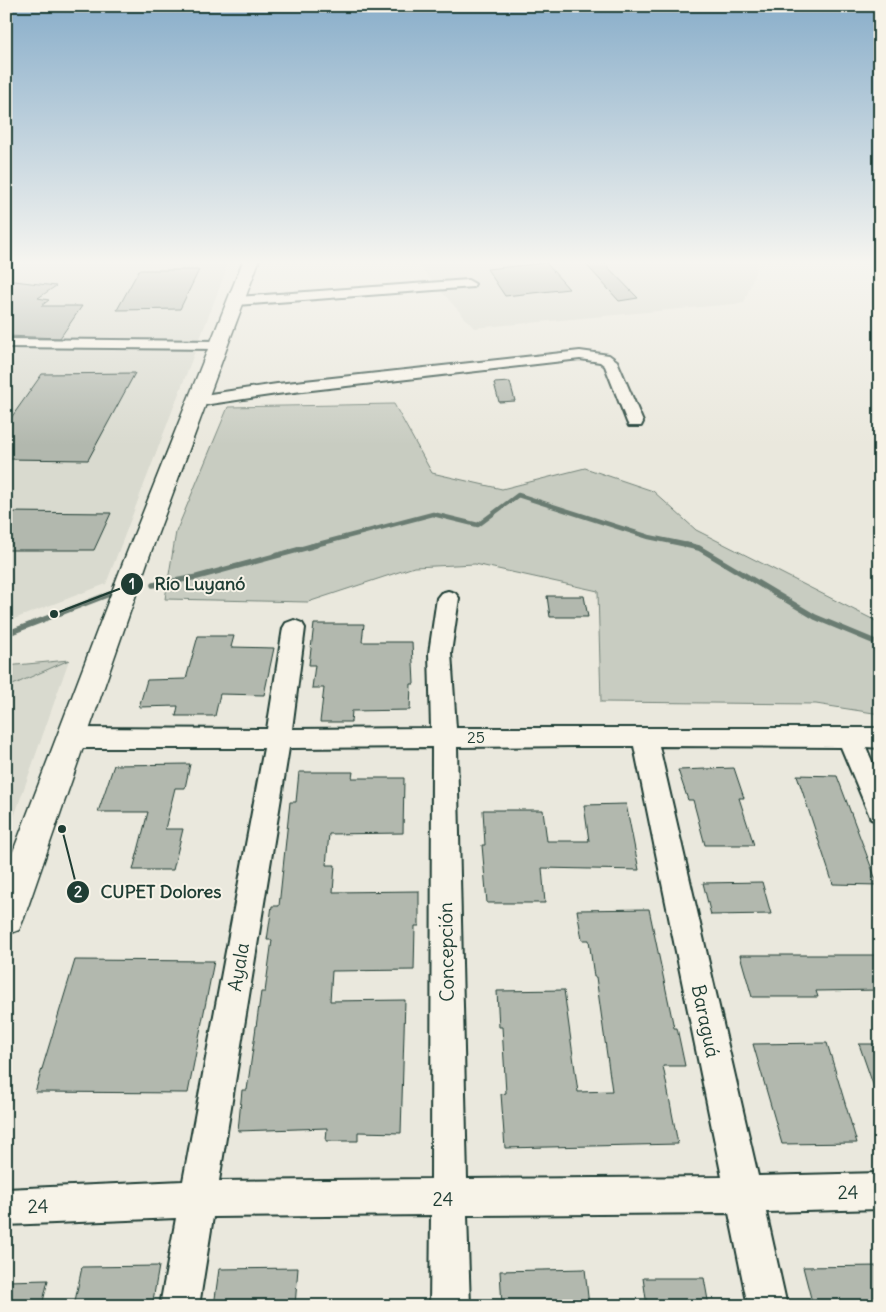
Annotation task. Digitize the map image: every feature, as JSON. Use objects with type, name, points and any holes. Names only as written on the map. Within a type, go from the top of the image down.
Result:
[{"type":"main road","points":[[6,918],[73,738],[136,560],[228,322]]},
{"type":"street","points":[[6,343],[219,345]]},
{"type":"street","points":[[197,401],[278,389],[580,355],[604,358],[612,364],[635,422]]},
{"type":"street","name":"Concepción","points":[[448,598],[440,653],[444,738],[450,1306]]},
{"type":"street","name":"Ayala","points":[[179,1306],[278,740],[294,628]]},
{"type":"street","name":"25","points":[[73,738],[278,740],[644,736],[880,738]]},
{"type":"street","name":"Baraguá","points":[[644,736],[768,1306]]},
{"type":"street","points":[[849,738],[880,811]]},
{"type":"street","name":"24","points":[[6,1207],[197,1200],[449,1199],[880,1191]]},
{"type":"shaded area","points":[[6,322],[206,322],[106,584],[6,622]]},
{"type":"shaded area","points":[[469,322],[536,322],[474,328]]},
{"type":"shaded area","points":[[394,404],[432,473],[502,489],[585,468],[653,491],[696,530],[880,623],[880,714],[816,704],[601,702],[598,591],[475,564],[414,567],[308,602],[165,599],[176,532],[228,407]]},
{"type":"shaded area","points":[[69,660],[6,840],[6,688]]},
{"type":"shaded area","points":[[69,660],[6,688],[6,666]]},
{"type":"building","points":[[6,322],[71,322],[60,338],[6,336]]},
{"type":"building","points":[[135,373],[88,460],[6,459],[6,425],[42,374]]},
{"type":"building","points":[[510,382],[515,401],[499,402],[494,383]]},
{"type":"building","points":[[6,512],[111,513],[94,550],[6,550]]},
{"type":"building","points":[[547,596],[584,596],[588,617],[550,617]]},
{"type":"building","points":[[314,624],[364,624],[362,642],[412,642],[414,684],[411,684],[410,710],[352,711],[351,722],[320,722],[324,688],[312,688],[315,665],[309,665]]},
{"type":"building","points":[[198,636],[234,636],[231,647],[274,648],[264,695],[220,694],[215,716],[176,716],[178,706],[139,707],[147,680],[186,679]]},
{"type":"building","points":[[190,764],[185,788],[175,788],[165,829],[183,829],[173,870],[133,870],[148,812],[98,812],[114,765]]},
{"type":"building","points":[[734,768],[744,798],[739,798],[754,845],[705,845],[693,800],[688,800],[678,770]]},
{"type":"building","points":[[299,772],[353,772],[352,778],[404,778],[403,833],[329,834],[326,865],[335,865],[333,892],[419,891],[419,926],[415,926],[414,970],[332,971],[330,1001],[405,1000],[401,1133],[358,1132],[358,1141],[326,1141],[327,1128],[238,1131],[242,1090],[247,1090],[261,992],[265,992],[272,940],[267,940],[272,906],[279,906],[290,802],[296,802]]},
{"type":"building","points":[[797,775],[837,776],[878,885],[833,884]]},
{"type":"building","points":[[626,804],[639,870],[542,868],[545,903],[487,903],[482,845],[485,845],[483,810],[543,810],[547,841],[589,841],[584,805]]},
{"type":"building","points":[[762,882],[771,914],[711,915],[703,883]]},
{"type":"building","points":[[649,909],[674,1028],[677,1028],[685,1066],[663,1066],[678,1144],[505,1148],[501,1094],[506,1093],[502,1027],[499,1027],[497,991],[564,990],[578,1092],[612,1091],[589,940],[582,940],[577,910]]},
{"type":"building","points":[[740,955],[880,955],[880,990],[816,991],[818,997],[752,997]]},
{"type":"building","points":[[75,960],[214,961],[188,1093],[35,1092]]},
{"type":"building","points":[[827,1043],[857,1143],[782,1144],[753,1044]]},
{"type":"building","points":[[859,1044],[880,1044],[880,1095],[877,1096]]},
{"type":"building","points":[[159,1266],[152,1306],[74,1306],[82,1267]]},
{"type":"building","points":[[880,1266],[880,1306],[813,1306],[803,1267]]},
{"type":"building","points":[[298,1268],[295,1306],[214,1306],[219,1269]]},
{"type":"building","points":[[585,1269],[589,1306],[502,1306],[500,1271]]},
{"type":"building","points":[[643,1278],[704,1278],[709,1306],[647,1306]]},
{"type":"building","points":[[48,1280],[42,1306],[6,1306],[6,1281]]},
{"type":"waterway","points":[[311,546],[433,514],[478,525],[518,495],[649,537],[692,546]]},
{"type":"waterway","points":[[153,585],[197,577],[316,545]]},
{"type":"waterway","points":[[686,545],[699,548],[815,617],[880,644]]},
{"type":"waterway","points":[[6,634],[112,593]]},
{"type":"place","name":"Río Luyanó","points":[[54,614]]},
{"type":"place","name":"CUPET Dolores","points":[[62,829]]}]
